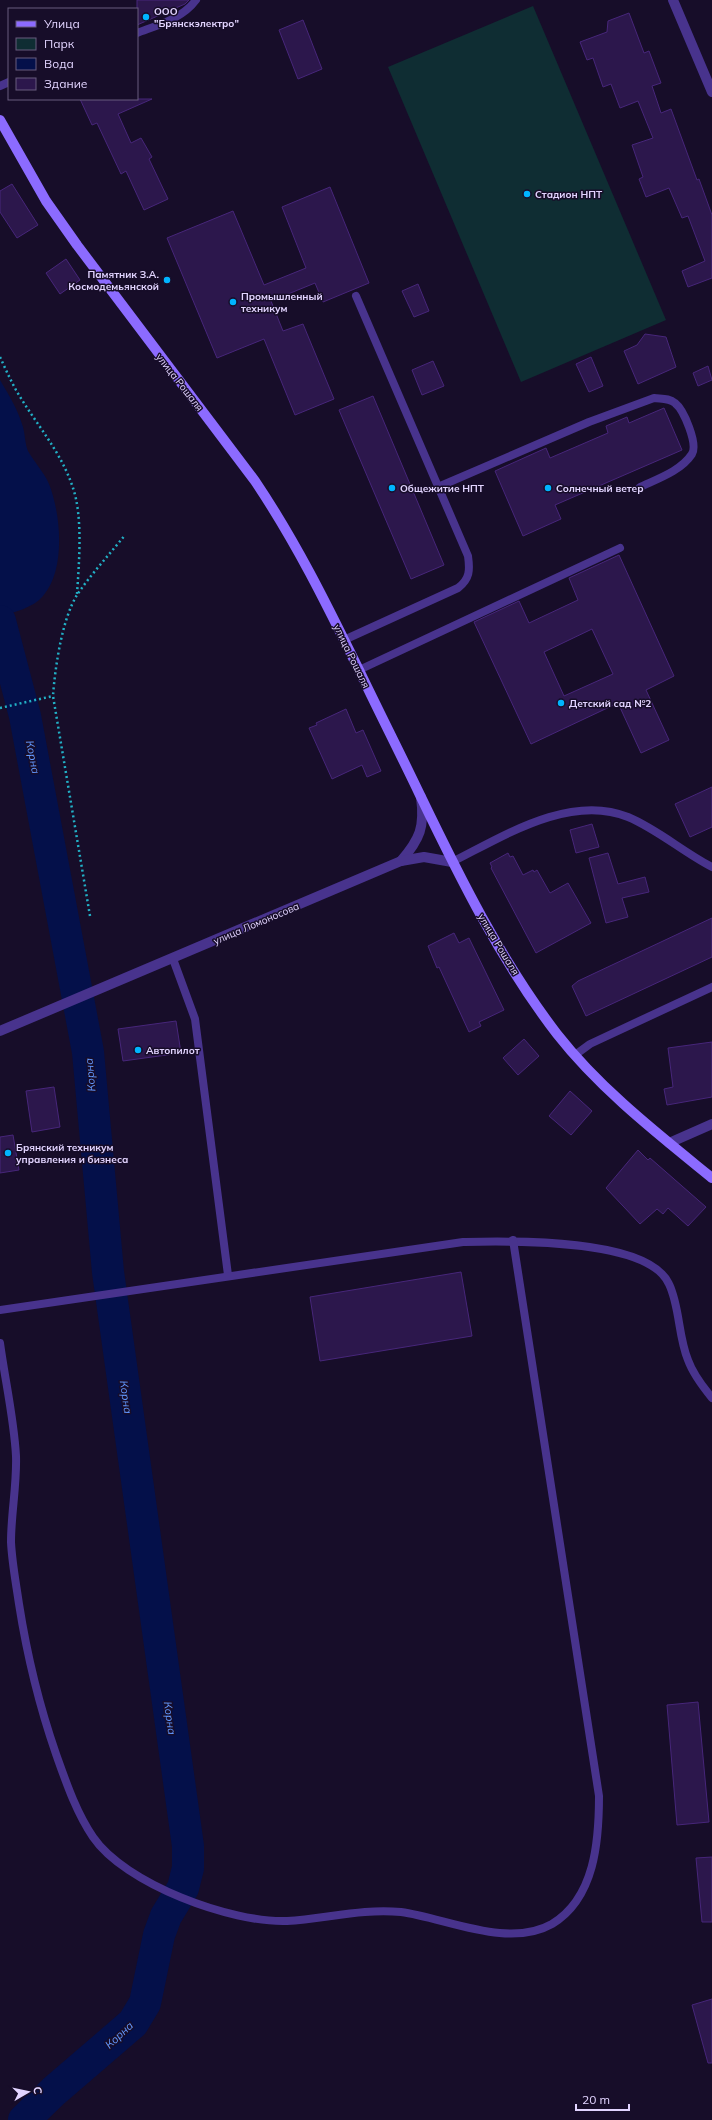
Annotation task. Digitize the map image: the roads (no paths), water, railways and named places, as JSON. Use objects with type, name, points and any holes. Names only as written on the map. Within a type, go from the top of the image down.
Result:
[{"type":"main road","name":"улица Рошаля","points":[[0,120],[46,201],[76,245],[255,481],[279,516],[318,584],[452,862],[516,973],[545,1017],[575,1055],[622,1101],[669,1143],[712,1178]]},
{"type":"street","points":[[673,0],[712,92]]},
{"type":"street","name":"улица Ломоносова","points":[[401,861],[412,849],[420,833],[423,815],[420,795]]},
{"type":"street","name":"улица Ломоносова","points":[[0,1031],[173,959],[401,861],[424,857],[452,862]]},
{"type":"street","points":[[669,1143],[712,1124]]},
{"type":"lane","points":[[138,33],[183,13],[196,0]]},
{"type":"lane","points":[[344,640],[458,588],[465,582],[469,575],[468,556],[356,296]]},
{"type":"lane","points":[[438,487],[588,422],[654,398],[666,399],[674,402],[679,407],[694,446],[692,454],[677,468],[640,487]]},
{"type":"lane","points":[[359,670],[620,548]]},
{"type":"lane","points":[[452,862],[557,814],[584,810],[619,814],[628,817],[712,867]]},
{"type":"lane","points":[[702,862],[712,857]]},
{"type":"lane","points":[[173,959],[195,1019],[228,1275]]},
{"type":"lane","points":[[575,1055],[590,1044],[712,987]]},
{"type":"lane","points":[[0,1343],[16,1452],[17,1478],[11,1523],[14,1571],[25,1640],[47,1727],[66,1784],[80,1815],[92,1836],[105,1853],[140,1878],[162,1888],[223,1912],[266,1920],[287,1920],[361,1912],[400,1912],[488,1932],[519,1932],[537,1930],[550,1925],[563,1916],[583,1891],[595,1852],[599,1829],[599,1796],[514,1240]]},
{"type":"lane","points":[[0,1310],[228,1275],[463,1242],[514,1240],[591,1246],[635,1259],[663,1274],[673,1293],[688,1360],[700,1383],[712,1398]]},
{"type":"water","points":[[0,380],[19,415],[28,451],[49,484],[56,510],[59,542],[55,572],[50,585],[43,596],[29,607],[0,617]]},
{"type":"waterway","name":"Корна","points":[[0,621],[25,716],[88,1052],[108,1272],[188,1846],[188,1868],[183,1888],[166,1916],[159,1935],[145,2003],[133,2023],[54,2091],[24,2120]]},
{"type":"place","name":"ООО \"Брянскэлектро\"","points":[[146,17]]},
{"type":"place","name":"Стадион НПТ","points":[[527,194]]},
{"type":"place","name":"Памятник З.А. Космодемьянской","points":[[167,280]]},
{"type":"place","name":"Промышленный техникум","points":[[233,302]]},
{"type":"place","name":"Общежитие НПТ","points":[[392,488]]},
{"type":"place","name":"Солнечный ветер","points":[[548,488]]},
{"type":"place","name":"Детский сад №2","points":[[561,703]]},
{"type":"place","name":"Автопилот","points":[[138,1050]]},
{"type":"place","name":"Брянский техникум управления и бизнеса","points":[[8,1153]]}]
